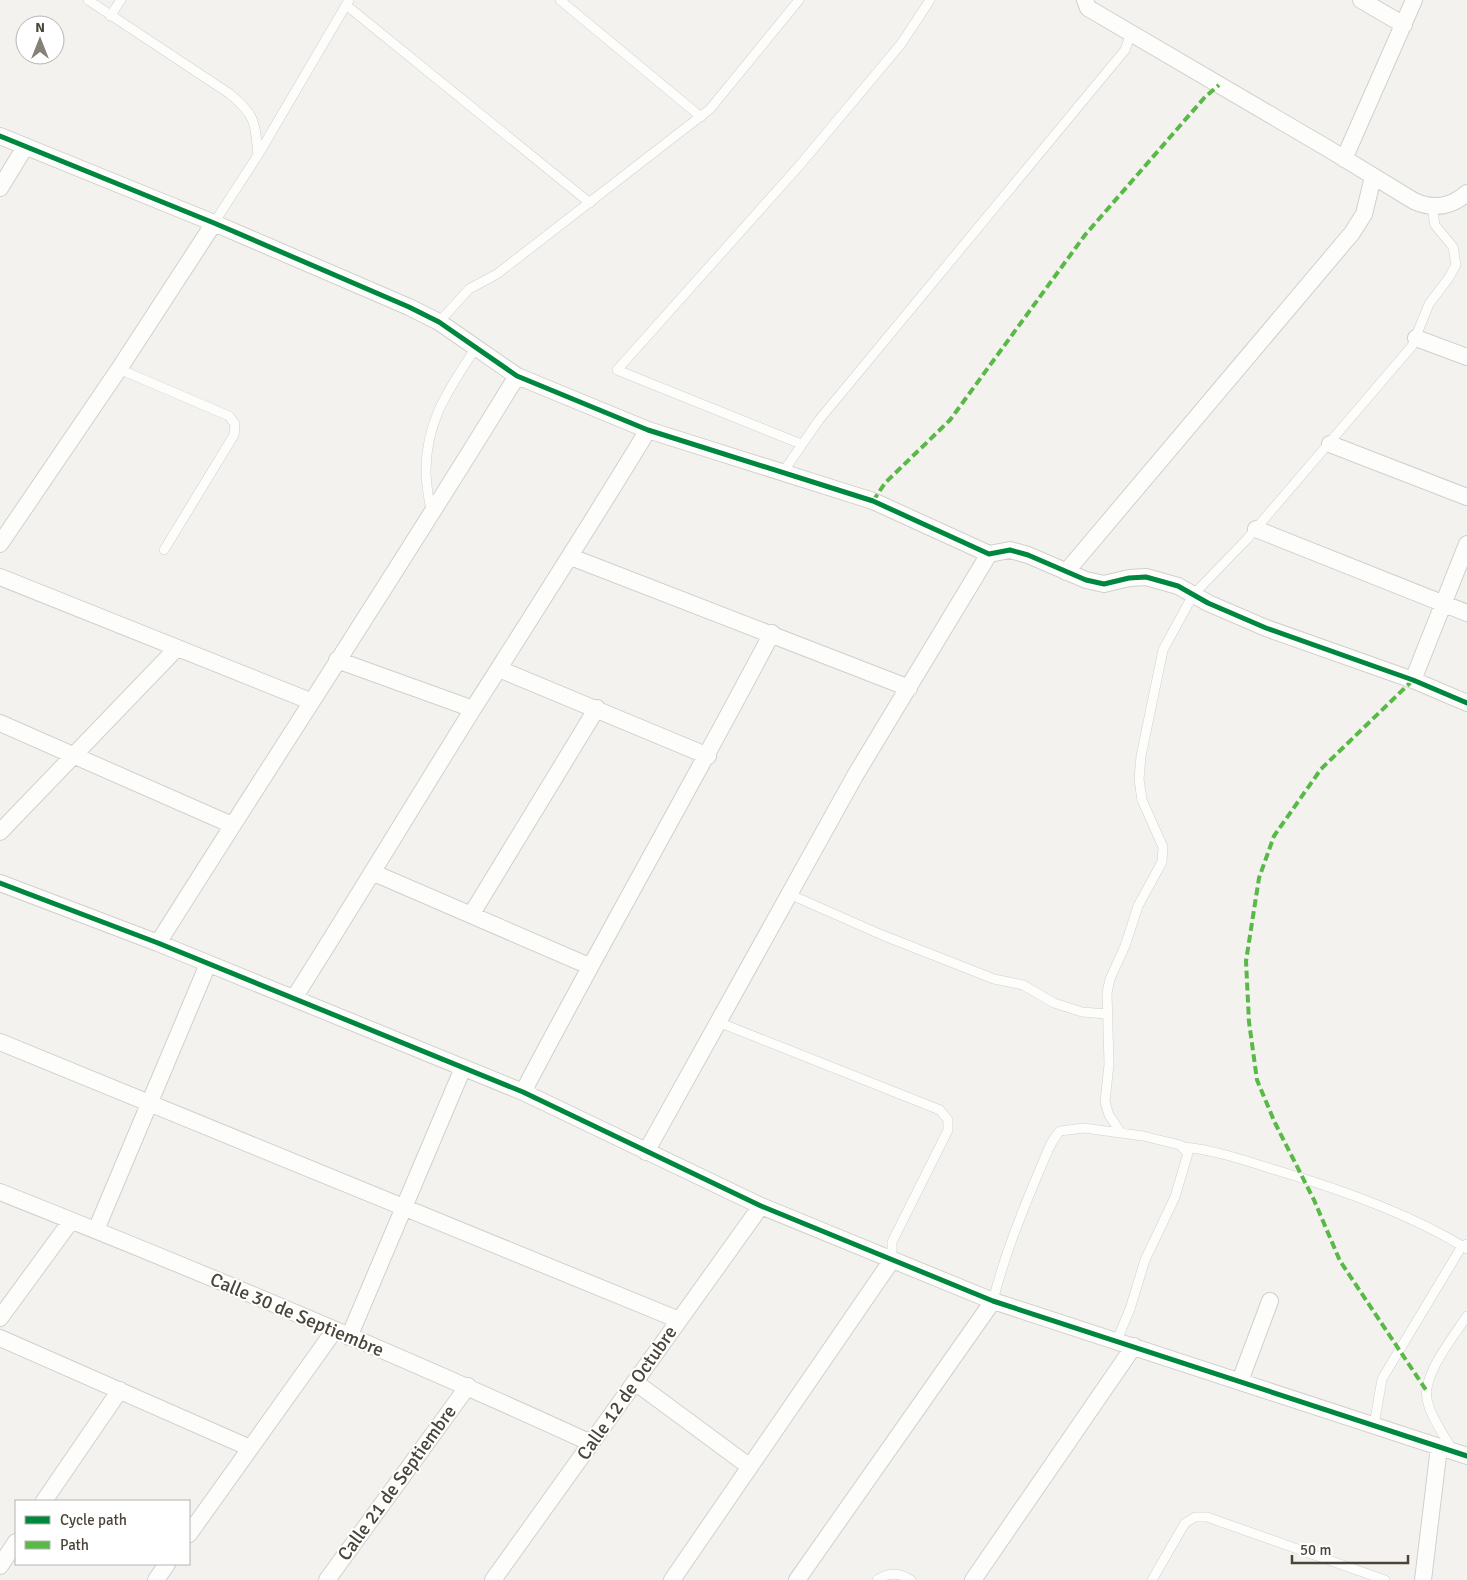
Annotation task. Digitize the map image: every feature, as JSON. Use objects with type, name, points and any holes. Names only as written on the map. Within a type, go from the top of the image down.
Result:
[{"type":"street","points":[[1085,0],[1088,8],[1414,201],[1432,207],[1449,205],[1467,193]]},
{"type":"street","points":[[1361,0],[1404,25]]},
{"type":"street","points":[[1344,159],[1414,0]]},
{"type":"street","points":[[0,136],[214,223],[439,322],[477,346],[517,376],[648,430],[874,501],[989,554],[1010,550],[1086,580],[1104,584],[1129,578],[1146,577],[1178,586],[1193,595],[1266,628],[1413,680],[1467,703]]},
{"type":"street","points":[[0,188],[25,147]]},
{"type":"street","points":[[1066,572],[1352,233],[1364,214],[1373,177]]},
{"type":"street","points":[[0,544],[119,370],[214,223]]},
{"type":"street","points":[[1416,338],[1467,357]]},
{"type":"street","points":[[158,943],[310,701],[433,514],[517,376]]},
{"type":"street","points":[[294,998],[374,873],[473,709],[571,557],[648,430]]},
{"type":"street","points":[[1330,444],[1467,497]]},
{"type":"street","points":[[1256,529],[1467,613]]},
{"type":"street","points":[[1413,680],[1467,544]]},
{"type":"street","points":[[646,1152],[856,774],[989,554]]},
{"type":"street","points":[[571,557],[772,633],[909,688]]},
{"type":"street","points":[[0,577],[310,701]]},
{"type":"street","points":[[523,1092],[589,966],[708,756],[772,633]]},
{"type":"street","points":[[0,832],[177,648]]},
{"type":"street","points":[[337,660],[473,709]]},
{"type":"street","points":[[499,669],[597,708],[708,756]]},
{"type":"street","points":[[471,915],[597,708]]},
{"type":"street","points":[[0,724],[75,755],[232,825]]},
{"type":"street","points":[[374,873],[589,966]]},
{"type":"street","points":[[0,883],[158,943],[523,1092],[761,1206],[993,1301],[1117,1340],[1453,1452],[1423,1580]]},
{"type":"street","points":[[96,1230],[208,964]]},
{"type":"street","points":[[0,1042],[679,1320]]},
{"type":"street","points":[[349,1337],[462,1068]]},
{"type":"street","name":"Calle 30 de Septiembre","points":[[0,1192],[96,1230],[468,1386],[591,1443]]},
{"type":"street","name":"Calle 12 de Octubre","points":[[493,1580],[761,1206]]},
{"type":"street","points":[[0,1318],[72,1221]]},
{"type":"street","points":[[672,1580],[892,1260]]},
{"type":"street","points":[[797,1580],[993,1301]]},
{"type":"street","points":[[1240,1381],[1270,1301]]},
{"type":"street","points":[[190,1533],[334,1331]]},
{"type":"street","points":[[0,1338],[250,1448]]},
{"type":"street","points":[[973,1580],[1134,1346]]},
{"type":"street","points":[[635,1382],[750,1467]]},
{"type":"street","name":"Calle 21 de Septiembre","points":[[326,1580],[468,1386]]},
{"type":"street","points":[[45,1500],[120,1390]]},
{"type":"street","points":[[0,1566],[15,1544]]},
{"type":"street","points":[[156,1580],[166,1565]]},
{"type":"lane","points":[[88,0],[230,94],[247,108],[254,123],[258,155]]},
{"type":"lane","points":[[110,16],[121,0]]},
{"type":"lane","points":[[560,0],[700,117]]},
{"type":"lane","points":[[800,444],[617,370],[799,166],[900,44],[930,0]]},
{"type":"lane","points":[[439,322],[469,289],[496,274],[710,109],[794,2]]},
{"type":"lane","points":[[214,223],[258,155],[348,3],[590,203]]},
{"type":"lane","points":[[783,472],[800,444],[1125,50],[1131,33]]},
{"type":"lane","points":[[1121,1133],[1109,1115],[1105,1102],[1109,1064],[1106,1014],[1107,993],[1110,979],[1125,946],[1138,906],[1162,862],[1163,847],[1142,800],[1140,767],[1160,659],[1167,640],[1193,595],[1256,529],[1412,346],[1429,304],[1456,265],[1453,247],[1435,226],[1432,207]]},
{"type":"lane","points":[[433,514],[428,498],[426,462],[431,429],[439,406],[477,346]]},
{"type":"lane","points":[[119,370],[229,416],[235,424],[234,435],[164,550]]},
{"type":"lane","points":[[789,894],[882,935],[994,979],[1023,985],[1061,1006],[1082,1012],[1106,1014]]},
{"type":"lane","points":[[718,1022],[940,1110],[946,1116],[949,1125],[947,1135],[892,1242],[892,1260]]},
{"type":"lane","points":[[993,1301],[1010,1246],[1055,1136],[1064,1130],[1084,1128],[1121,1133],[1184,1147],[1206,1149],[1329,1186],[1446,1235],[1465,1246],[1382,1379],[1374,1425]]},
{"type":"lane","points":[[1117,1340],[1130,1309],[1145,1260],[1174,1197],[1188,1157],[1184,1147]]},
{"type":"lane","points":[[1453,1452],[1429,1405],[1427,1385],[1441,1356],[1467,1316]]},
{"type":"lane","points":[[1152,1580],[1185,1523],[1195,1518],[1207,1518],[1385,1580]]},
{"type":"lane","points":[[877,1580],[890,1574],[902,1575],[911,1580]]},
{"type":"marked path","points":[[873,501],[885,483],[950,420],[1085,235],[1205,97],[1219,85]]},
{"type":"marked path","points":[[1413,680],[1321,769],[1274,836],[1259,878],[1246,961],[1249,1022],[1257,1080],[1275,1123],[1314,1200],[1340,1261],[1426,1390]]},
{"type":"cycle path","points":[[0,136],[214,223],[409,307],[439,322],[517,376],[648,430],[873,501],[989,554],[1010,550],[1028,555],[1086,580],[1104,584],[1129,578],[1146,577],[1178,586],[1208,603],[1266,628],[1413,680],[1467,703]]},
{"type":"cycle path","points":[[0,883],[158,943],[523,1092],[761,1206],[993,1301],[1467,1456]]}]
